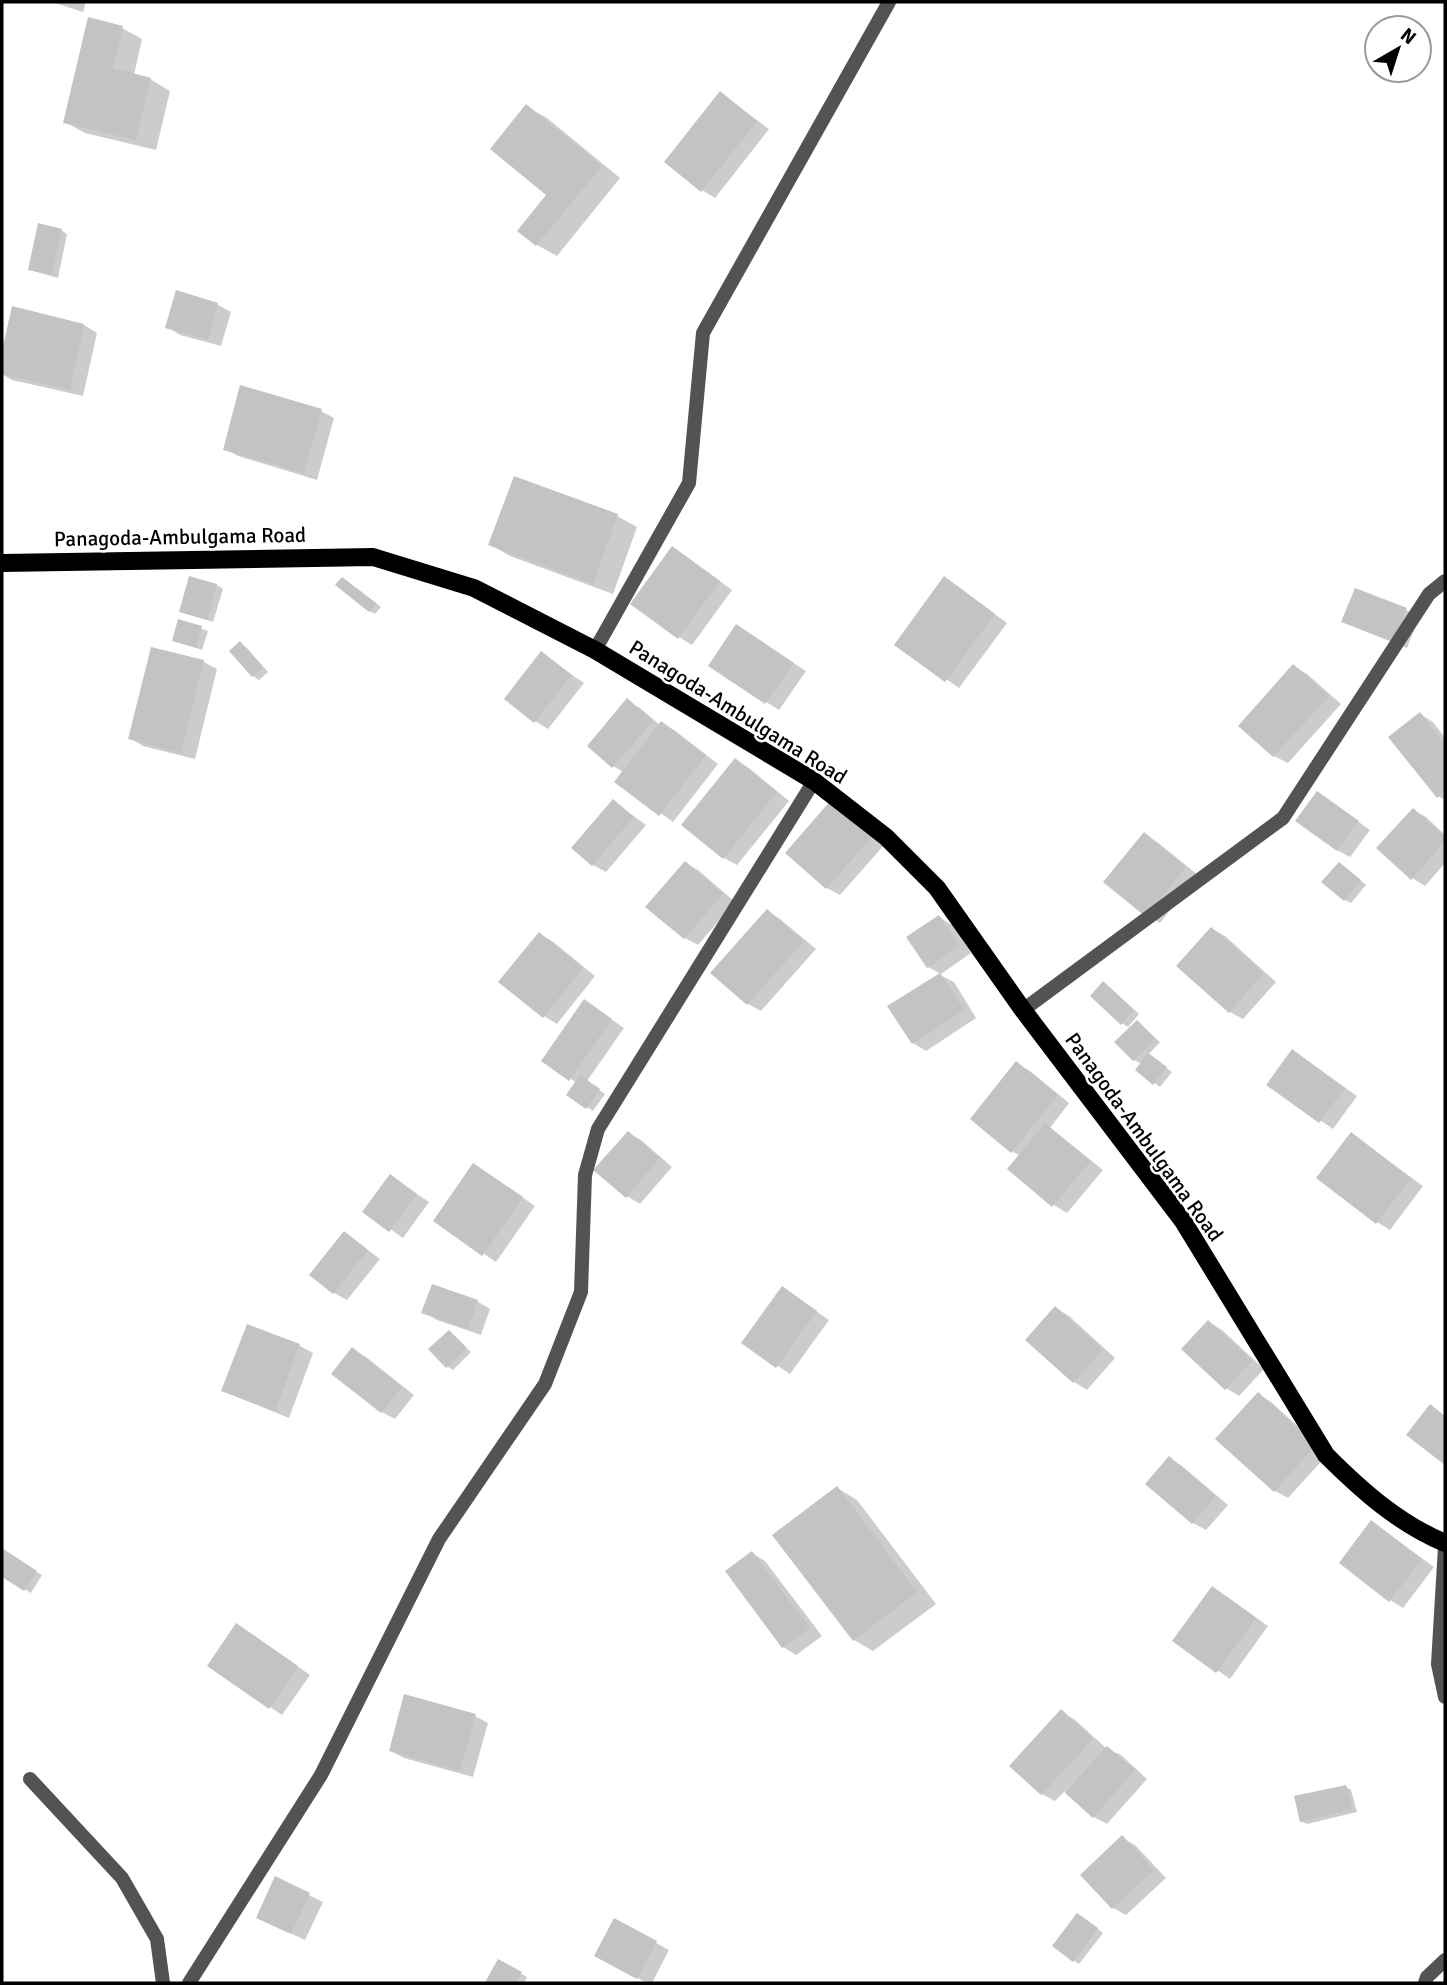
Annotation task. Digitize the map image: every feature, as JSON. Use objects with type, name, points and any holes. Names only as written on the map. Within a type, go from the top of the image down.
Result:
[{"type":"main road","name":"Panagoda-Ambulgama Road","points":[[2,562],[373,557],[474,588],[594,650],[814,781],[886,837],[937,888],[1023,1010],[1183,1221],[1326,1455],[1354,1483],[1391,1513],[1445,1545]]},
{"type":"street","points":[[594,650],[689,483],[703,333],[889,2]]},
{"type":"street","points":[[1023,1010],[1283,818],[1429,594],[1445,581]]},
{"type":"street","points":[[189,1983],[321,1775],[439,1539],[544,1384],[580,1292],[585,1175],[598,1129],[814,781]]},
{"type":"street","points":[[1445,1545],[1438,1664],[1445,1697]]},
{"type":"street","points":[[30,1779],[122,1878],[157,1939],[163,1983]]},
{"type":"street","points":[[1425,1983],[1445,1960]]},
{"type":"building","points":[[88,17],[123,26],[113,68],[151,78],[136,140],[63,123]]},
{"type":"building","points":[[720,91],[757,121],[701,192],[664,162]]},
{"type":"building","points":[[526,104],[602,166],[536,246],[517,231],[546,195],[490,149]]},
{"type":"building","points":[[38,223],[62,229],[52,275],[28,270]]},
{"type":"building","points":[[176,290],[218,303],[208,340],[165,328]]},
{"type":"building","points":[[12,306],[84,324],[70,390],[2,374],[2,351]]},
{"type":"building","points":[[240,385],[322,409],[304,473],[223,450]]},
{"type":"building","points":[[514,476],[618,514],[593,584],[488,545]]},
{"type":"building","points":[[672,546],[720,581],[678,639],[630,604]]},
{"type":"building","points":[[189,576],[217,584],[207,620],[179,612]]},
{"type":"building","points":[[944,576],[995,614],[945,682],[894,645]]},
{"type":"building","points":[[342,577],[376,603],[369,612],[335,585]]},
{"type":"building","points":[[1355,588],[1407,608],[1394,642],[1341,622]]},
{"type":"building","points":[[178,619],[202,626],[196,648],[172,641]]},
{"type":"building","points":[[736,624],[794,663],[765,704],[708,666]]},
{"type":"building","points":[[240,641],[263,668],[252,677],[229,651]]},
{"type":"building","points":[[151,647],[204,660],[181,753],[128,739]]},
{"type":"building","points":[[541,651],[572,675],[534,723],[504,699]]},
{"type":"building","points":[[1293,664],[1329,696],[1273,757],[1238,726]]},
{"type":"building","points":[[627,698],[653,721],[612,768],[587,746]]},
{"type":"building","points":[[1420,712],[1445,745],[1445,791],[1437,798],[1388,737]]},
{"type":"building","points":[[661,721],[706,755],[659,816],[614,782]]},
{"type":"building","points":[[735,758],[777,792],[723,859],[681,825]]},
{"type":"building","points":[[1317,791],[1359,821],[1337,851],[1295,821]]},
{"type":"building","points":[[613,799],[634,817],[592,866],[571,848]]},
{"type":"building","points":[[832,799],[873,836],[826,889],[785,853]]},
{"type":"building","points":[[1413,808],[1445,837],[1445,841],[1411,880],[1376,848]]},
{"type":"building","points":[[1144,832],[1186,867],[1146,917],[1103,882]]},
{"type":"building","points":[[685,861],[723,894],[684,939],[645,907]]},
{"type":"building","points":[[1339,862],[1361,880],[1344,901],[1321,882]]},
{"type":"building","points":[[767,909],[804,941],[747,1005],[710,973]]},
{"type":"building","points":[[939,915],[959,946],[927,968],[906,937]]},
{"type":"building","points":[[1211,927],[1264,973],[1229,1013],[1176,966]]},
{"type":"building","points":[[539,932],[583,968],[543,1018],[498,982]]},
{"type":"building","points":[[940,973],[964,1010],[912,1044],[887,1006]]},
{"type":"building","points":[[1103,981],[1134,1010],[1121,1025],[1090,996]]},
{"type":"building","points":[[584,999],[612,1019],[569,1081],[541,1061]]},
{"type":"building","points":[[1137,1020],[1155,1038],[1133,1061],[1114,1042]]},
{"type":"building","points":[[1292,1049],[1345,1088],[1319,1123],[1266,1085]]},
{"type":"building","points":[[1148,1053],[1167,1067],[1153,1085],[1135,1070]]},
{"type":"building","points":[[1016,1061],[1058,1095],[1011,1153],[970,1119]]},
{"type":"building","points":[[580,1075],[600,1089],[586,1109],[566,1095]]},
{"type":"building","points":[[1045,1123],[1091,1161],[1052,1207],[1007,1169]]},
{"type":"building","points":[[628,1131],[660,1158],[626,1198],[593,1170]]},
{"type":"building","points":[[1351,1132],[1411,1178],[1376,1224],[1316,1178]]},
{"type":"building","points":[[473,1163],[523,1197],[482,1256],[433,1221]]},
{"type":"building","points":[[390,1174],[417,1194],[389,1232],[362,1212]]},
{"type":"building","points":[[344,1231],[368,1250],[333,1294],[309,1275]]},
{"type":"building","points":[[432,1284],[478,1300],[468,1329],[421,1313]]},
{"type":"building","points":[[782,1286],[817,1311],[776,1368],[741,1343]]},
{"type":"building","points":[[1055,1306],[1103,1350],[1073,1383],[1025,1340]]},
{"type":"building","points":[[1208,1320],[1252,1361],[1225,1390],[1181,1349]]},
{"type":"building","points":[[247,1324],[300,1344],[275,1411],[221,1391]]},
{"type":"building","points":[[449,1330],[467,1348],[446,1368],[428,1349]]},
{"type":"building","points":[[352,1347],[402,1387],[381,1413],[331,1374]]},
{"type":"building","points":[[1258,1392],[1316,1445],[1274,1492],[1215,1439]]},
{"type":"building","points":[[1430,1404],[1445,1416],[1445,1465],[1406,1435]]},
{"type":"building","points":[[1169,1456],[1216,1496],[1192,1524],[1145,1484]]},
{"type":"building","points":[[837,1486],[917,1592],[853,1641],[772,1535]]},
{"type":"building","points":[[1371,1520],[1422,1559],[1389,1602],[1339,1563]]},
{"type":"building","points":[[2,1548],[37,1571],[24,1591],[2,1577]]},
{"type":"building","points":[[752,1551],[810,1628],[782,1648],[725,1571]]},
{"type":"building","points":[[1212,1586],[1256,1618],[1216,1673],[1172,1641]]},
{"type":"building","points":[[236,1623],[298,1666],[269,1709],[207,1666]]},
{"type":"building","points":[[404,1694],[476,1714],[460,1771],[389,1751]]},
{"type":"building","points":[[1061,1709],[1093,1739],[1041,1795],[1009,1766]]},
{"type":"building","points":[[1107,1746],[1135,1770],[1093,1818],[1065,1793]]},
{"type":"building","points":[[1346,1785],[1352,1809],[1300,1822],[1294,1796]]},
{"type":"building","points":[[1122,1835],[1154,1870],[1112,1909],[1080,1875]]},
{"type":"building","points":[[275,1876],[310,1893],[291,1934],[256,1918]]},
{"type":"building","points":[[1077,1913],[1098,1928],[1073,1962],[1052,1946]]},
{"type":"building","points":[[614,1918],[657,1941],[637,1979],[594,1956]]},
{"type":"building","points":[[498,1959],[522,1972],[516,1983],[485,1982]]}]
